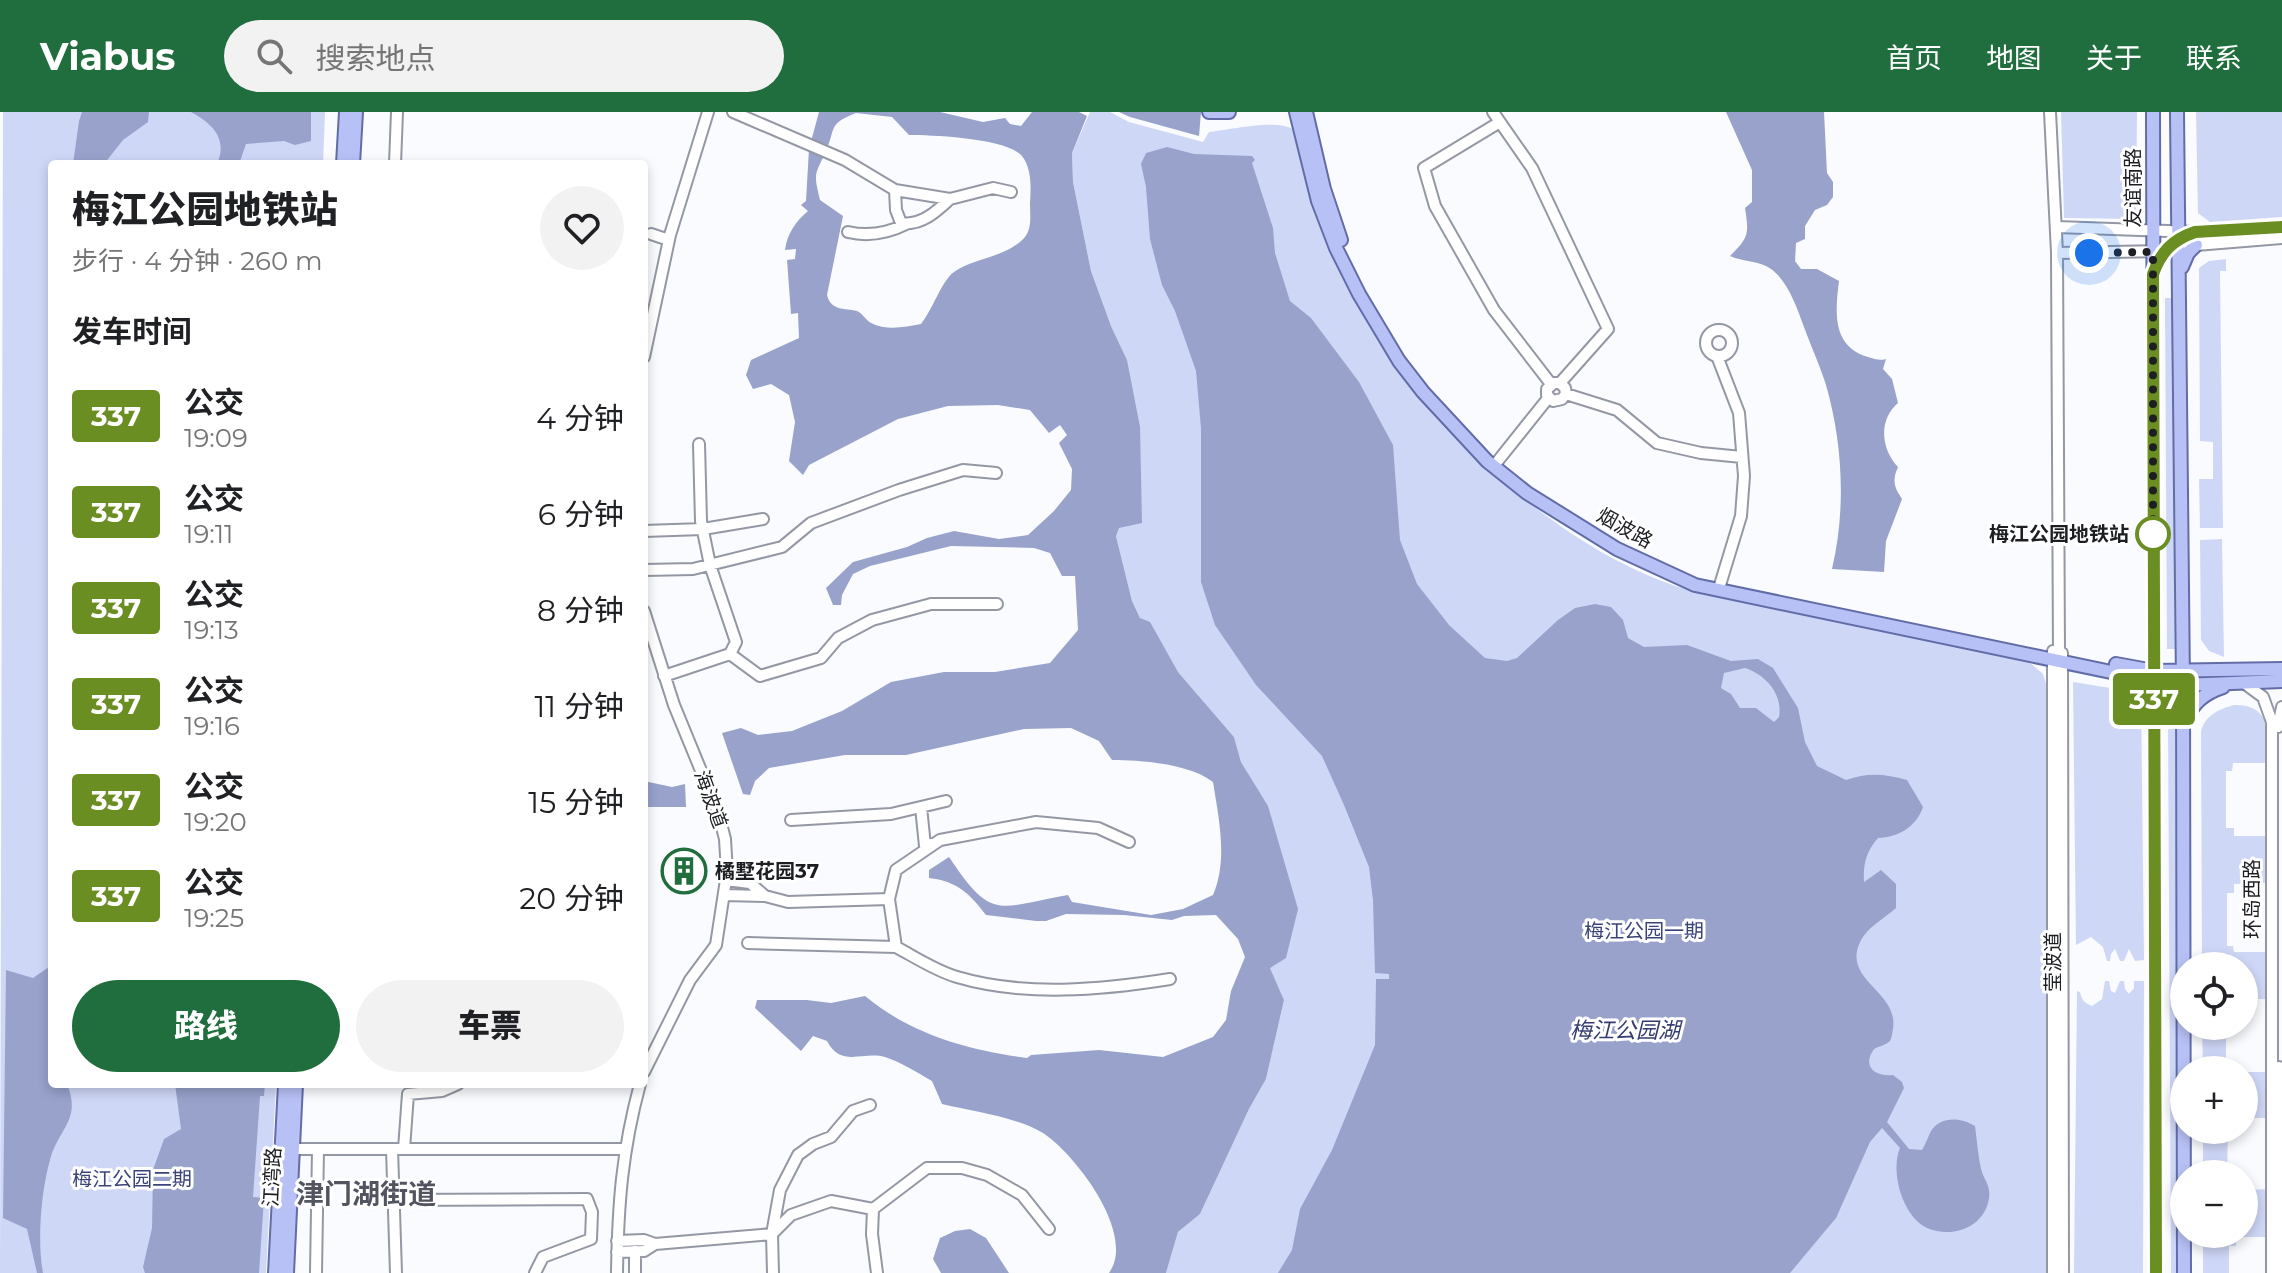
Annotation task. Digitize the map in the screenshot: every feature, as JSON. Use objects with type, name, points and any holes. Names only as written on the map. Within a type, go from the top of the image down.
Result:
[{"type":"main road","points":[[343,160],[346,112]]},
{"type":"main road","points":[[353,160],[356,112]]},
{"type":"main road","points":[[1209,112],[1229,112]]},
{"type":"main road","name":"烟波路","points":[[1296,112],[1318,201],[1336,248],[1383,334],[1423,392],[1487,461],[1527,493],[1617,549],[1695,585],[2058,655]]},
{"type":"main road","name":"烟波路","points":[[1306,112],[1324,189],[1343,245],[1382,323],[1417,375],[1497,462],[1556,507],[1629,551],[1667,569],[1720,585],[2154,676]]},
{"type":"main road","name":"友谊南路","points":[[2153,112],[2153,229],[2158,252],[2153,274],[2156,1273]]},
{"type":"main road","points":[[2177,112],[2184,1273]]},
{"type":"main road","points":[[2180,274],[2196,238]]},
{"type":"main road","points":[[2154,676],[2182,681],[2282,669]]},
{"type":"main road","points":[[2182,728],[2192,706],[2211,691],[2240,676],[2282,681]]},
{"type":"main road","points":[[2154,734],[2162,712],[2182,681]]},
{"type":"main road","name":"江湾路","points":[[285,1088],[287,1273]]},
{"type":"main road","name":"江湾路","points":[[275,1273],[295,1088]]},
{"type":"street","points":[[395,160],[397,112]]},
{"type":"street","points":[[648,338],[669,240],[708,112]]},
{"type":"street","points":[[733,112],[835,155],[895,190],[950,199],[993,188],[1011,192]]},
{"type":"street","points":[[2050,112],[2057,227],[2058,655]]},
{"type":"street","points":[[1549,397],[1559,401],[1559,387],[1608,329],[1532,168],[1496,117],[1424,168],[1435,206],[1494,310],[1559,387],[1617,410],[1657,443],[1701,453],[1742,457]]},
{"type":"street","points":[[895,190],[896,210],[901,223],[906,224],[913,225],[931,215],[950,199]]},
{"type":"street","points":[[848,232],[859,235],[890,232],[906,224]]},
{"type":"street","points":[[2057,227],[2153,229],[2179,239],[2282,238]]},
{"type":"street","points":[[2057,253],[2158,252],[2179,239],[2282,227]]},
{"type":"street","points":[[651,234],[669,240]]},
{"type":"street","points":[[1717,356],[1739,413],[1742,457],[1741,516],[1720,585]]},
{"type":"street","points":[[1549,397],[1547,389],[1559,387]]},
{"type":"street","points":[[1497,462],[1549,397]]},
{"type":"street","points":[[664,676],[730,654],[736,642],[710,565],[703,529],[699,444]]},
{"type":"street","points":[[648,570],[693,569],[782,547],[811,523],[899,490],[963,470],[996,473]]},
{"type":"street","points":[[648,531],[703,529],[763,519]]},
{"type":"street","points":[[730,654],[760,676],[821,658],[838,638],[872,620],[931,604],[997,604]]},
{"type":"street","name":"海波道","points":[[648,624],[664,676],[718,812],[725,839],[726,880],[716,945],[690,980],[648,1064]]},
{"type":"street","name":"莹波道","points":[[2053,1273],[2058,655]]},
{"type":"street","name":"莹波道","points":[[2058,655],[2063,1273]]},
{"type":"street","name":"环岛西路","points":[[2240,676],[2263,697],[2272,722],[2272,1273]]},
{"type":"street","name":"环岛西路","points":[[2280,1273],[2278,717],[2282,707]]},
{"type":"street","points":[[791,820],[891,814],[946,801]]},
{"type":"street","points":[[921,807],[925,846],[940,840],[1036,822],[1098,828],[1129,842]]},
{"type":"street","points":[[896,947],[889,899],[896,870],[940,840]]},
{"type":"street","points":[[726,880],[750,883],[765,896]]},
{"type":"street","points":[[724,895],[765,896],[788,902],[889,899]]},
{"type":"street","points":[[748,943],[896,947],[955,977],[1006,986],[1053,989],[1122,986],[1170,979]]},
{"type":"street","points":[[396,1273],[394,1200],[398,1149],[408,1094],[449,1088]]},
{"type":"street","points":[[617,1273],[625,1149],[639,1088]]},
{"type":"street","points":[[773,1273],[772,1234],[780,1190],[798,1155],[813,1144],[831,1137],[853,1111],[870,1105]]},
{"type":"street","points":[[287,1149],[625,1149]]},
{"type":"street","points":[[316,1273],[318,1149]]},
{"type":"street","points":[[617,1246],[644,1240],[655,1244],[772,1234],[791,1215],[831,1201],[873,1209],[927,1168],[962,1168],[987,1175],[1022,1195],[1049,1229]]},
{"type":"street","points":[[394,1200],[587,1199],[592,1212],[591,1239],[543,1257],[535,1273]]},
{"type":"street","points":[[873,1209],[872,1234],[877,1273]]},
{"type":"street","points":[[617,1246],[644,1251],[655,1244]]},
{"type":"street","points":[[635,1251],[635,1273]]},
{"type":"green space","name":"梅江公园二期","points":[[3,112],[325,112],[323,160],[48,160],[48,1088],[276,1088],[266,1273],[0,1273]]},
{"type":"green space","name":"梅江公园一期","points":[[1090,112],[1110,112],[1129,122],[1203,142],[1209,132],[1241,127],[1277,125],[1294,130],[1336,259],[1355,300],[1382,345],[1415,390],[1495,474],[1587,544],[1636,570],[1685,589],[2028,661],[2043,674],[2048,690],[2047,1273],[1166,1273],[1178,1232],[1200,1214],[1266,1079],[1284,1000],[1270,968],[1250,777],[1241,762],[1234,737],[1178,672],[1140,618],[1132,601],[1116,536],[1127,360],[1091,271],[1073,182],[1072,153]]},
{"type":"green space","points":[[2061,112],[2137,112],[2136,219],[2064,218]]},
{"type":"green space","points":[[2196,112],[2282,112],[2282,217],[2210,222],[2198,213]]},
{"type":"green space","points":[[2226,259],[2226,271],[2220,271],[2223,528],[2200,528],[2199,479],[2213,479],[2213,442],[2200,441],[2199,268],[2209,261]]},
{"type":"green space","points":[[2165,298],[2173,298],[2175,649],[2167,649]]},
{"type":"green space","points":[[2222,539],[2224,657],[2209,651],[2201,640],[2200,540]]},
{"type":"green space","points":[[2073,682],[2141,693],[2144,960],[2135,961],[2129,949],[2124,961],[2120,961],[2115,949],[2110,961],[2107,961],[2103,947],[2091,937],[2076,945]]},
{"type":"green space","points":[[2234,705],[2246,706],[2256,710],[2266,723],[2269,763],[2233,763],[2232,771],[2226,771],[2226,828],[2234,828],[2234,836],[2269,836],[2269,883],[2234,884],[2234,893],[2227,893],[2227,946],[2233,946],[2234,952],[2202,952],[2201,732],[2205,722]]},
{"type":"green space","points":[[2168,714],[2175,714],[2177,952],[2170,952],[2170,1040],[2177,1040],[2177,1056],[2170,1056],[2170,1087]]},
{"type":"green space","points":[[2258,952],[2270,952],[2270,999],[2258,999]]},
{"type":"green space","points":[[2105,981],[2109,981],[2111,991],[2115,993],[2120,981],[2124,981],[2129,994],[2134,988],[2134,981],[2144,981],[2143,1273],[2074,1273],[2077,991],[2092,1006],[2102,999]]},
{"type":"green space","points":[[2202,1040],[2226,1040],[2226,1056],[2203,1056]]},
{"type":"green space","points":[[2258,1072],[2270,1072],[2270,1118],[2258,1118]]},
{"type":"green space","points":[[2170,1144],[2178,1144],[2178,1160],[2170,1160]]},
{"type":"green space","points":[[2203,1144],[2228,1144],[2227,1160],[2203,1160]]},
{"type":"green space","points":[[2258,1189],[2271,1189],[2272,1237],[2258,1237]]},
{"type":"green space","points":[[2171,1248],[2179,1248],[2179,1273],[2171,1273]]},
{"type":"green space","points":[[2203,1248],[2229,1248],[2229,1273],[2203,1273]]},
{"type":"water","points":[[82,112],[149,112],[148,122],[123,140],[107,160],[74,160]]},
{"type":"water","points":[[191,112],[311,112],[311,141],[295,145],[284,141],[246,144],[240,160],[218,160],[219,140],[206,122]]},
{"type":"water","points":[[819,112],[940,112],[983,122],[1005,118],[1010,124],[1021,126],[1032,112],[1079,112],[1087,116],[1072,153],[1073,182],[1091,271],[1127,360],[1140,427],[1142,523],[1119,528],[1116,536],[1132,601],[1140,618],[1150,622],[1178,672],[1234,737],[1241,762],[1268,806],[1298,909],[1286,958],[1270,968],[1284,1000],[1266,1079],[1200,1214],[1178,1232],[1166,1273],[1109,1273],[1116,1257],[1109,1217],[1071,1158],[1043,1133],[1007,1119],[942,1104],[932,1081],[885,1057],[845,1056],[827,1041],[813,1036],[801,1051],[755,1008],[757,1000],[831,1003],[865,996],[921,1031],[983,1050],[1027,1058],[1031,1055],[1099,1050],[1163,1057],[1213,1037],[1226,1020],[1231,991],[1245,957],[1238,939],[1216,915],[1184,916],[1172,920],[1066,914],[1036,921],[986,915],[962,890],[929,878],[929,870],[949,857],[976,892],[999,905],[1011,906],[1068,895],[1072,902],[1151,915],[1183,909],[1213,895],[1218,882],[1221,854],[1213,782],[1179,767],[1112,760],[1099,741],[1071,728],[1024,729],[906,755],[845,755],[769,768],[755,781],[750,795],[743,794],[722,733],[741,728],[758,735],[792,731],[842,711],[891,682],[944,672],[995,672],[1050,663],[1078,630],[1075,576],[1062,576],[1050,553],[1034,548],[951,546],[870,566],[853,574],[842,595],[841,605],[833,605],[826,588],[853,562],[954,531],[999,539],[1028,535],[1071,490],[1072,469],[1059,443],[1067,435],[1060,425],[1049,433],[1030,410],[998,405],[948,406],[898,419],[809,465],[803,475],[789,461],[795,422],[789,395],[771,384],[753,389],[746,375],[751,360],[799,338],[798,313],[791,314],[787,260],[795,259],[796,249],[785,250],[793,228],[808,211],[801,205],[806,201],[809,149]],"holes":[[[856,113],[892,117],[909,135],[986,141],[1014,150],[1025,161],[1031,185],[1030,224],[1024,238],[1013,247],[954,272],[921,324],[896,328],[871,323],[859,312],[839,308],[829,300],[827,295],[843,216],[820,200],[816,178],[834,128],[840,120]]]},
{"type":"water","points":[[1119,112],[1201,112],[1199,136],[1130,117]]},
{"type":"water","points":[[1726,112],[1824,112],[1827,173],[1833,182],[1833,197],[1827,205],[1815,210],[1805,226],[1805,239],[1796,243],[1795,261],[1801,269],[1817,269],[1839,281],[1837,316],[1842,337],[1856,352],[1875,359],[1886,359],[1883,369],[1892,379],[1898,403],[1887,418],[1884,435],[1888,452],[1898,467],[1895,483],[1902,499],[1886,541],[1884,572],[1832,569],[1839,524],[1841,477],[1832,407],[1824,378],[1782,280],[1766,266],[1730,256],[1746,235],[1745,208],[1752,202],[1752,170]]},
{"type":"water","name":"梅江公园湖","points":[[1167,147],[1194,154],[1252,156],[1255,160],[1252,163],[1273,228],[1275,253],[1290,301],[1311,318],[1359,382],[1393,445],[1400,540],[1417,584],[1449,625],[1485,658],[1507,661],[1517,658],[1575,608],[1595,604],[1611,607],[1623,620],[1628,638],[1644,647],[1687,645],[1731,661],[1758,659],[1773,668],[1798,708],[1805,742],[1817,766],[1846,780],[1876,775],[1907,780],[1923,807],[1920,814],[1906,830],[1878,838],[1865,864],[1864,882],[1881,870],[1896,884],[1896,908],[1867,932],[1856,955],[1864,977],[1888,1005],[1893,1016],[1890,1041],[1874,1049],[1869,1061],[1872,1070],[1893,1075],[1902,1082],[1904,1088],[1887,1122],[1909,1149],[1922,1150],[1931,1131],[1940,1122],[1958,1120],[1975,1126],[1981,1169],[1989,1194],[1986,1208],[1974,1223],[1947,1232],[1927,1228],[1918,1222],[1900,1192],[1896,1169],[1900,1148],[1882,1128],[1870,1142],[1836,1218],[1790,1273],[1278,1273],[1292,1250],[1300,1209],[1332,1150],[1375,1045],[1376,979],[1389,979],[1389,974],[1375,973],[1369,867],[1322,756],[1256,685],[1215,625],[1201,582],[1201,428],[1196,371],[1175,311],[1162,285],[1150,239],[1141,164],[1146,153]],"holes":[[[1745,668],[1760,675],[1776,693],[1780,709],[1779,717],[1774,722],[1756,708],[1740,708],[1731,694],[1721,688],[1724,673]]]},
{"type":"water","points":[[648,782],[672,787],[685,784],[686,807],[648,807]]},
{"type":"water","points":[[48,968],[48,1088],[68,1088],[72,1107],[47,1172],[40,1232],[43,1273],[37,1273],[27,1229],[3,1218],[6,970],[33,978]]},
{"type":"water","points":[[176,1088],[265,1088],[264,1096],[260,1096],[253,1197],[264,1198],[259,1273],[145,1273],[143,1267],[152,1228],[153,1170],[164,1139],[181,1129]]},
{"type":"water","points":[[970,1229],[986,1238],[1009,1273],[941,1273],[933,1259],[940,1238]]},
{"type":"bus line","name":"337","points":[[2156,1273],[2153,274],[2164,251],[2185,235],[2282,227]]},
{"type":"place","name":"梅江公园地铁站","points":[[2153,534]]},
{"type":"place","name":"橘墅花园37","points":[[684,871]]},
{"type":"district","name":"津门湖街道","points":[[366,1194]]},
{"type":"route","points":[[2089,253],[2153,252],[2153,534]]}]
